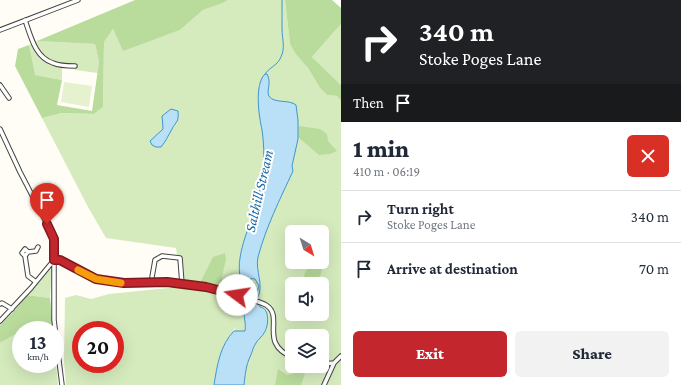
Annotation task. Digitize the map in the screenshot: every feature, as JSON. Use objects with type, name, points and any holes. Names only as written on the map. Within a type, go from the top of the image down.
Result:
[{"type":"street","points":[[0,30],[78,0]]},
{"type":"street","points":[[25,20],[32,41],[44,58],[54,64],[75,66]]},
{"type":"street","points":[[0,85],[8,96]]},
{"type":"street","points":[[0,129],[54,239],[54,320],[62,385]]},
{"type":"street","points":[[36,282],[28,276],[26,254],[36,251],[38,247]]},
{"type":"street","points":[[151,283],[155,260],[162,256],[180,258],[182,284]]},
{"type":"street","points":[[0,321],[54,260]]},
{"type":"street","points":[[54,260],[60,260],[96,279],[124,283],[167,282],[206,287],[237,295],[266,305],[271,311],[273,318],[274,342],[277,349],[285,355]]},
{"type":"street","points":[[0,304],[2,303],[12,309]]},
{"type":"street","points":[[324,385],[334,363],[341,356]]},
{"type":"street","points":[[329,363],[334,363]]},
{"type":"green space","points":[[135,0],[228,0],[203,10],[180,30],[123,51],[113,29],[104,42],[103,107],[94,114],[62,113],[42,118],[15,66],[18,49],[29,45],[35,75],[62,80],[57,105],[92,111],[99,62],[95,44],[37,41]]},
{"type":"green space","points":[[228,0],[285,0],[290,44],[308,68],[320,88],[327,95],[337,96],[341,101],[341,385],[237,385],[235,328],[229,338],[214,385],[66,385],[64,361],[65,298],[76,295],[91,299],[109,294],[178,287],[180,281],[176,248],[106,238],[88,207],[42,118],[62,113],[94,114],[103,107],[104,42],[113,29],[123,50],[180,30],[203,10]]},
{"type":"green space","points":[[285,0],[332,0],[341,8],[341,24],[312,57],[341,85],[341,101],[337,96],[327,95],[320,88],[308,68],[290,44]]},
{"type":"green space","points":[[341,24],[341,85],[312,57]]},
{"type":"green space","points":[[37,41],[95,44],[99,62],[98,73],[75,70],[75,66],[62,65],[62,80],[34,75],[29,45]]},
{"type":"green space","points":[[64,82],[92,86],[89,107],[61,102]]},
{"type":"green space","points":[[299,126],[320,129],[327,134],[328,141],[337,151],[330,154],[319,155],[298,137]]},
{"type":"green space","points":[[225,253],[226,259],[222,277],[223,288],[200,283],[213,257]]},
{"type":"green space","points":[[48,269],[52,269],[50,298],[27,295]]},
{"type":"green space","points":[[307,269],[322,269],[319,277],[304,277]]},
{"type":"green space","points":[[27,295],[50,298],[52,321],[12,321],[12,336],[0,343],[0,325]]},
{"type":"green space","points":[[12,336],[12,373],[57,373],[58,385],[0,385],[0,343]]},
{"type":"green space","points":[[278,369],[287,375],[294,373],[305,373],[301,385],[275,385]]},
{"type":"water","points":[[265,74],[267,74],[268,77],[268,94],[271,98],[278,101],[290,102],[296,105],[298,139],[292,166],[293,171],[269,224],[258,257],[257,262],[260,292],[258,297],[255,297],[259,286],[255,279],[250,279],[248,289],[244,289],[240,279],[239,269],[242,248],[256,206],[262,178],[264,149],[258,93],[259,85]]},
{"type":"water","points":[[171,109],[178,111],[178,120],[166,141],[161,147],[156,147],[152,145],[150,141],[163,129],[162,116]]},
{"type":"water","points":[[251,303],[258,303],[260,307],[266,310],[268,322],[266,330],[255,345],[249,360],[244,385],[214,385],[222,349],[234,331],[245,331],[244,313],[247,306]]},
{"type":"waterway","name":"Salthill Stream","points":[[265,74],[279,61],[283,51],[282,0]]},
{"type":"slow traffic","points":[[78,270],[96,279],[121,283]]},
{"type":"route","points":[[47,224],[54,239],[54,260],[60,260],[96,279],[124,283],[167,282],[206,287],[237,295]]}]
